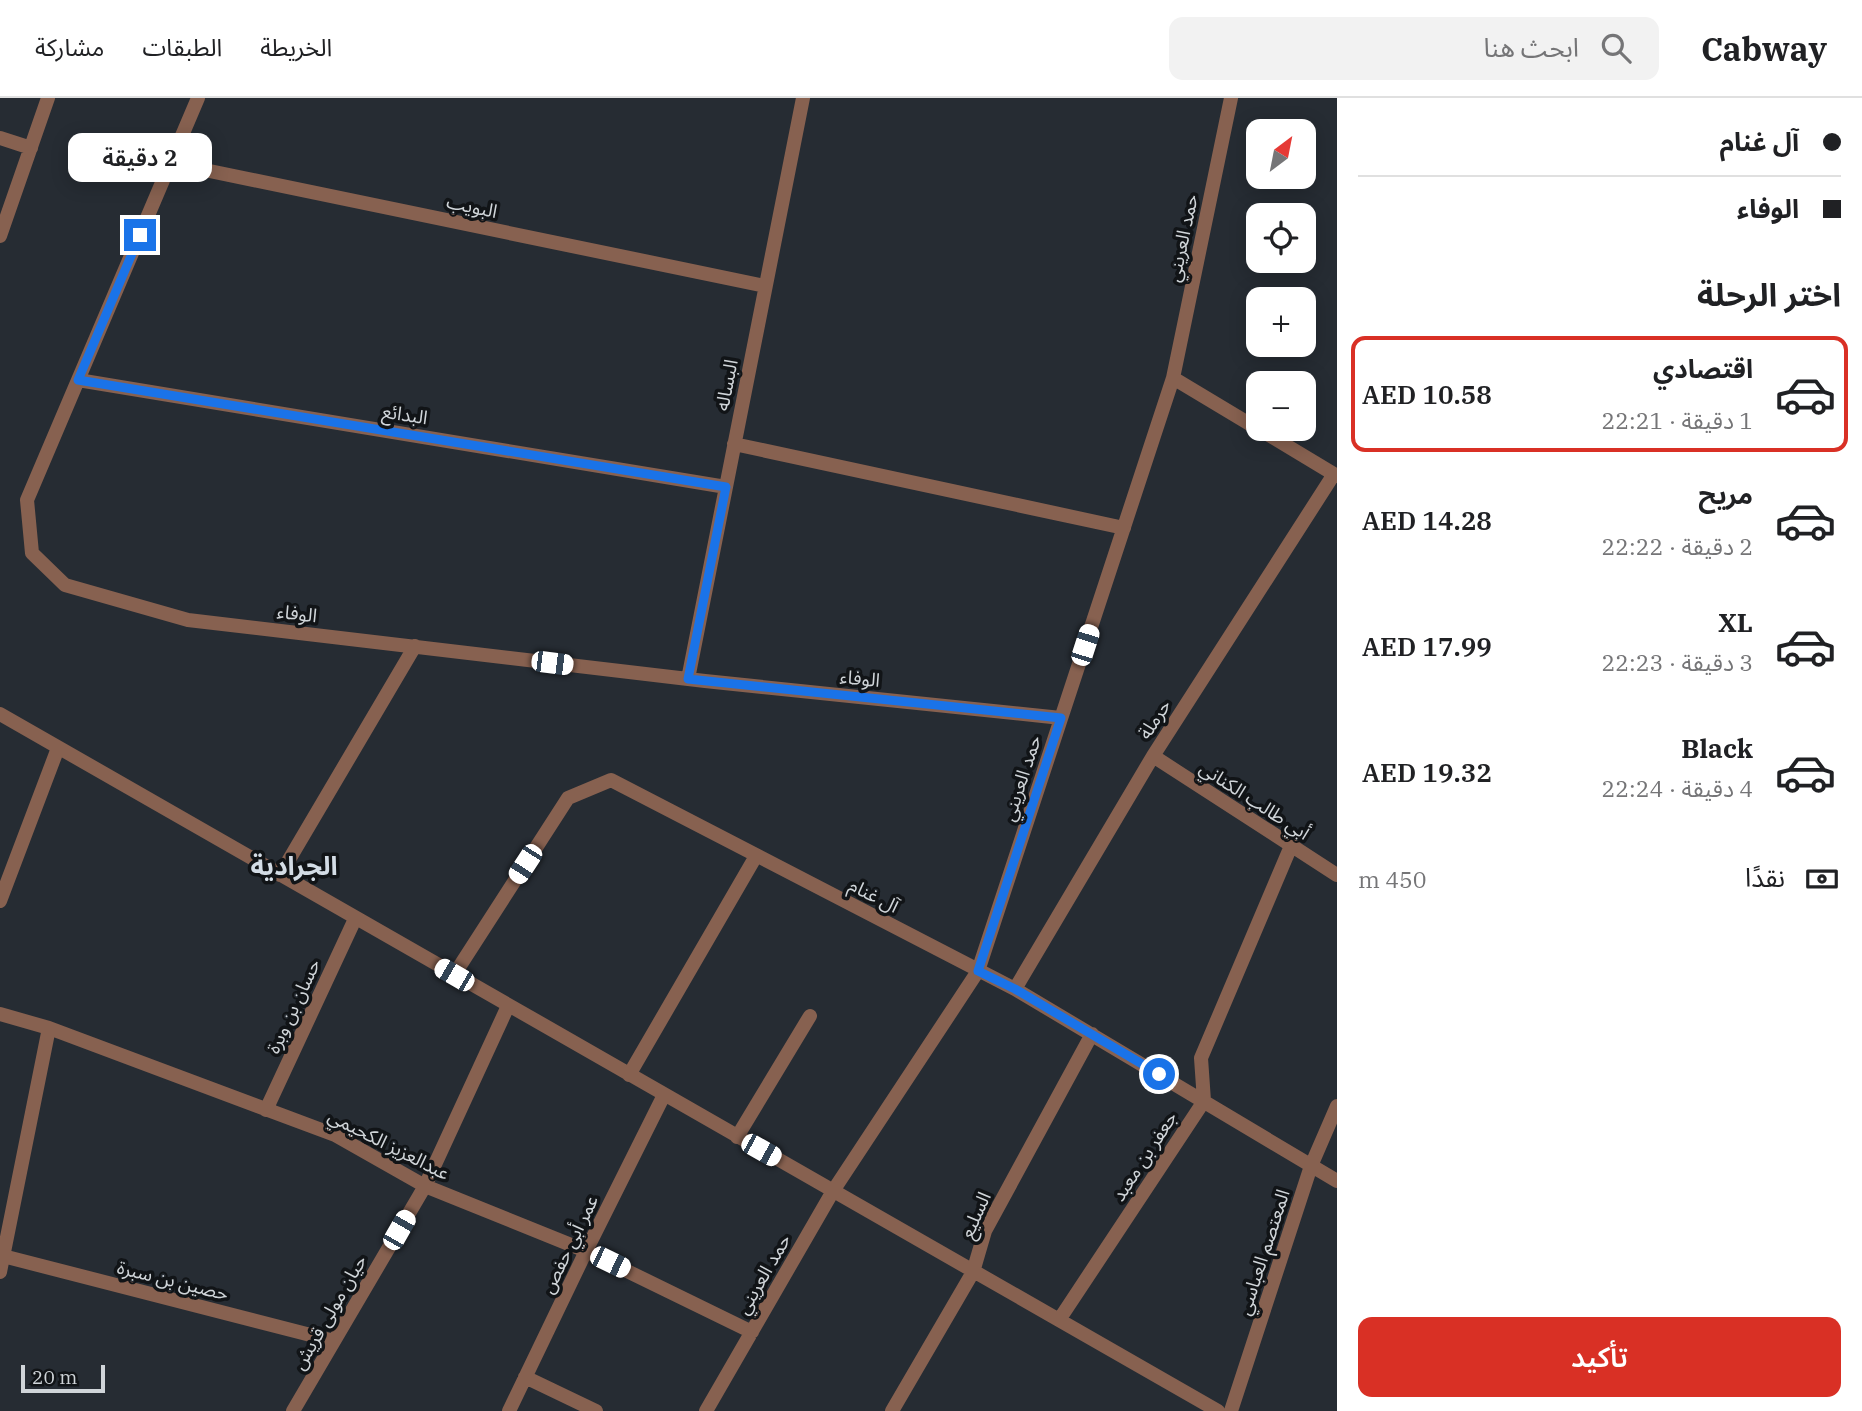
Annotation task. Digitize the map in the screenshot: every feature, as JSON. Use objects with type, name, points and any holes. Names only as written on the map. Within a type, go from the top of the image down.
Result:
[{"type":"street","points":[[0,236],[48,98]]},
{"type":"street","name":"الوفاء","points":[[198,98],[27,500],[32,553],[65,585],[188,620],[688,679],[1061,718]]},
{"type":"street","name":"البساله","points":[[688,679],[803,98]]},
{"type":"street","name":"حمد العريني","points":[[706,1411],[833,1191],[978,971],[1173,378],[1231,98]]},
{"type":"street","points":[[0,138],[31,148]]},
{"type":"street","name":"البويب","points":[[170,163],[765,286]]},
{"type":"street","points":[[1173,378],[1246,422]]},
{"type":"street","name":"البدائع","points":[[78,380],[726,487]]},
{"type":"street","points":[[1278,441],[1335,475]]},
{"type":"street","points":[[734,444],[1124,528]]},
{"type":"street","name":"حرملة","points":[[1015,989],[1153,756],[1335,475]]},
{"type":"street","points":[[280,875],[415,646]]},
{"type":"street","points":[[0,714],[1218,1411]]},
{"type":"street","points":[[0,901],[58,748]]},
{"type":"street","name":"أبي طالب الكناني","points":[[1153,756],[1337,876]]},
{"type":"street","name":"آل غنام","points":[[454,975],[568,798],[611,780],[1015,989],[1337,1181]]},
{"type":"street","name":"جعفر بن معبد","points":[[1059,1321],[1204,1101],[1201,1058],[1291,846]]},
{"type":"street","points":[[629,1075],[757,856]]},
{"type":"street","name":"حسان بن وبرة","points":[[266,1110],[355,919]]},
{"type":"street","name":"حيان مولى قريش","points":[[293,1411],[425,1186],[508,1006]]},
{"type":"street","name":"عبدالعزيز الكحيمي","points":[[0,1014],[49,1028],[335,1135],[425,1186],[586,1251],[752,1332]]},
{"type":"street","points":[[737,1136],[810,1016]]},
{"type":"street","points":[[0,1272],[49,1028]]},
{"type":"street","name":"السليع","points":[[892,1411],[973,1272],[985,1231],[1092,1034]]},
{"type":"street","name":"عمر أبي حفص","points":[[509,1411],[664,1095]]},
{"type":"street","name":"المعتصم العباسي","points":[[1231,1411],[1311,1166],[1337,1106]]},
{"type":"street","name":"حصين بن سبرة","points":[[3,1256],[334,1341]]},
{"type":"street","points":[[525,1377],[596,1411]]},
{"type":"district","name":"الجرادية","points":[[294,865]]},
{"type":"route","points":[[140,235],[78,380],[726,487],[688,679],[1061,718],[978,971],[1015,989],[1159,1074]]}]
